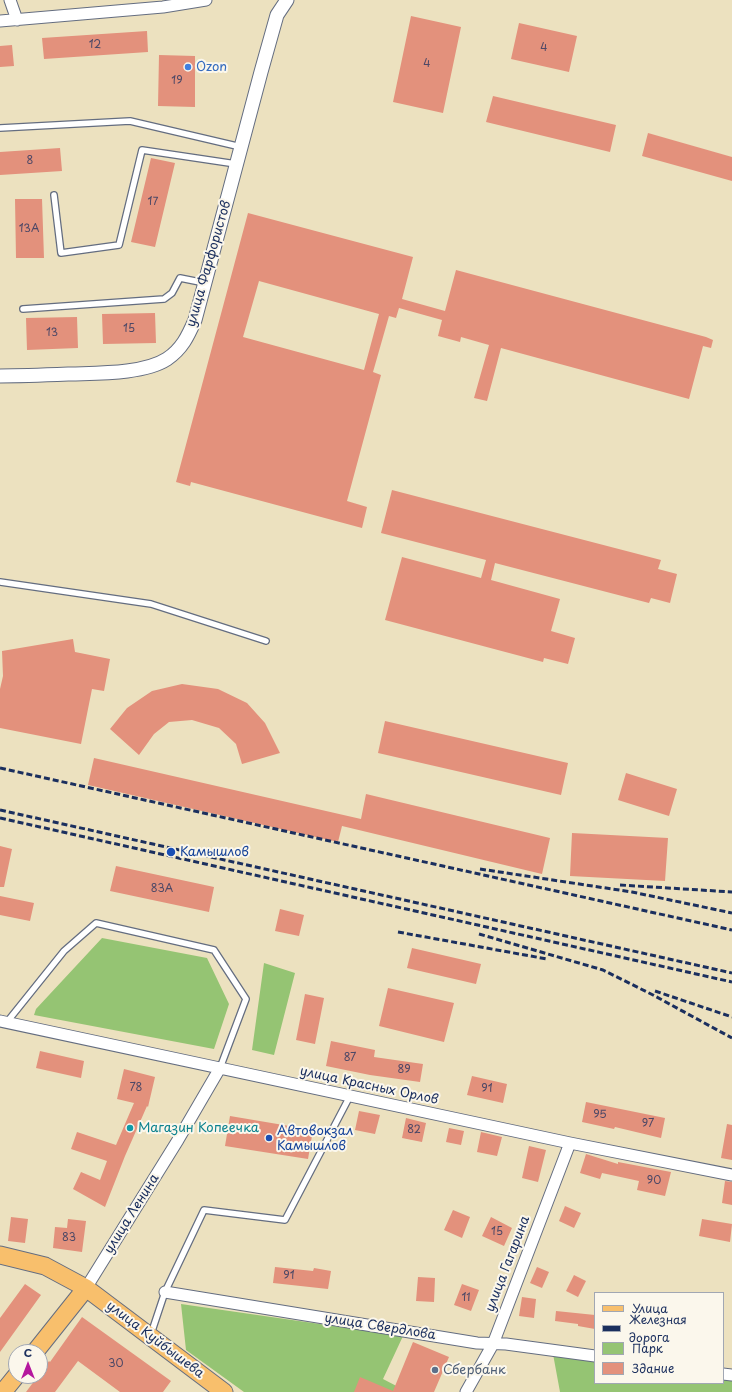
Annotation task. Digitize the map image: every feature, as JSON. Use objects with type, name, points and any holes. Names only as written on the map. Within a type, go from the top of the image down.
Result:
[{"type":"main road","points":[[0,1255],[45,1266],[86,1288]]},
{"type":"main road","name":"улица Куйбышева","points":[[86,1288],[224,1392]]},
{"type":"main road","name":"улица Ленина","points":[[41,1344],[86,1288]]},
{"type":"main road","points":[[3,1392],[10,1384]]},
{"type":"street","points":[[10,0],[17,20]]},
{"type":"street","points":[[0,21],[163,7],[206,0]]},
{"type":"street","name":"улица Фарфористов","points":[[0,376],[116,372],[148,367],[166,360],[181,347],[195,320],[277,15],[286,0]]},
{"type":"street","name":"улица Красных Орлов","points":[[3,1022],[570,1143],[732,1175]]},
{"type":"street","name":"улица Ленина","points":[[86,1288],[178,1140],[220,1068]]},
{"type":"street","name":"улица Гагарина","points":[[466,1392],[493,1344],[570,1143]]},
{"type":"street","name":"улица Свердлова","points":[[166,1292],[469,1342],[506,1344],[594,1356]]},
{"type":"lane","points":[[0,128],[130,121],[241,147]]},
{"type":"lane","points":[[54,195],[61,253],[119,245],[142,150],[237,164]]},
{"type":"lane","points":[[22,309],[164,299],[172,293],[180,278],[205,283]]},
{"type":"lane","points":[[0,582],[151,604],[266,641]]},
{"type":"lane","points":[[3,1022],[64,951],[96,923],[214,950],[246,999],[220,1068]]},
{"type":"lane","points":[[150,1336],[166,1292],[204,1210],[285,1220],[350,1096]]},
{"type":"green space","points":[[102,938],[207,958],[229,1004],[214,1049],[34,1015],[36,1009]]},
{"type":"green space","points":[[264,963],[295,973],[274,1055],[252,1050]]},
{"type":"green space","points":[[181,1304],[403,1336],[383,1379],[408,1392],[244,1392],[186,1350]]},
{"type":"green space","points":[[553,1354],[594,1360],[594,1384],[724,1384],[724,1379],[732,1380],[732,1392],[560,1392]]},
{"type":"building","points":[[411,16],[461,27],[443,113],[393,102]]},
{"type":"building","points":[[519,23],[577,36],[569,72],[511,59]]},
{"type":"building","points":[[147,31],[148,52],[44,59],[42,38]]},
{"type":"building","points":[[12,45],[14,66],[0,67],[0,46]]},
{"type":"building","points":[[159,55],[195,56],[195,107],[158,106]]},
{"type":"building","points":[[493,96],[616,125],[610,152],[486,122]]},
{"type":"building","points":[[648,133],[732,157],[732,181],[642,156]]},
{"type":"building","points":[[60,148],[62,171],[0,175],[0,152]]},
{"type":"building","points":[[151,158],[175,163],[155,247],[131,242]]},
{"type":"building","points":[[15,199],[42,199],[44,258],[16,258]]},
{"type":"building","points":[[248,213],[413,257],[402,299],[445,311],[456,270],[713,340],[711,348],[703,346],[689,399],[501,348],[487,401],[474,398],[489,345],[461,337],[460,342],[438,336],[442,320],[399,308],[396,318],[389,316],[373,372],[381,375],[347,501],[367,507],[362,528],[191,482],[190,486],[176,482]],"holes":[[[259,281],[379,314],[364,370],[243,337]]]},
{"type":"building","points":[[155,313],[156,343],[103,344],[102,314]]},
{"type":"building","points":[[77,317],[78,348],[27,350],[26,318]]},
{"type":"building","points":[[392,490],[661,560],[658,569],[677,574],[670,603],[651,598],[649,603],[495,563],[491,580],[560,599],[551,631],[575,638],[568,664],[544,658],[543,662],[385,620],[402,557],[481,578],[486,560],[381,533]]},
{"type":"building","points":[[73,639],[75,652],[110,659],[104,691],[92,689],[81,744],[0,728],[0,689],[3,676],[2,651]]},
{"type":"building","points":[[182,684],[218,689],[247,703],[265,723],[280,753],[242,764],[236,744],[219,728],[192,720],[169,722],[154,734],[139,755],[110,729],[127,708],[152,691]]},
{"type":"building","points":[[385,721],[568,763],[561,795],[378,753]]},
{"type":"building","points":[[94,758],[361,819],[366,794],[550,838],[542,874],[342,826],[338,842],[88,785]]},
{"type":"building","points":[[626,773],[677,789],[669,816],[618,800]]},
{"type":"building","points":[[572,833],[668,838],[665,881],[570,876]]},
{"type":"building","points":[[0,846],[12,849],[4,887],[0,887]]},
{"type":"building","name":"Камышлов","points":[[116,866],[214,887],[209,912],[110,891]]},
{"type":"building","points":[[0,896],[34,903],[30,921],[0,915]]},
{"type":"building","points":[[280,909],[304,915],[299,936],[275,931]]},
{"type":"building","points":[[412,948],[481,964],[476,984],[407,968]]},
{"type":"building","points":[[388,988],[454,1003],[444,1042],[379,1026]]},
{"type":"building","points":[[305,994],[324,998],[315,1044],[296,1040]]},
{"type":"building","points":[[331,1041],[375,1050],[374,1057],[423,1064],[420,1082],[370,1075],[326,1066]]},
{"type":"building","points":[[40,1051],[84,1061],[81,1078],[36,1068]]},
{"type":"building","points":[[124,1069],[155,1077],[148,1107],[147,1106],[125,1156],[105,1207],[73,1189],[81,1172],[100,1180],[107,1161],[71,1149],[77,1132],[116,1145],[134,1103],[117,1099]]},
{"type":"building","points":[[472,1076],[507,1084],[503,1103],[467,1095]]},
{"type":"building","points":[[586,1102],[665,1118],[661,1138],[615,1127],[614,1129],[582,1122]]},
{"type":"building","points":[[359,1111],[380,1115],[375,1134],[355,1130]]},
{"type":"building","name":"Автовокзал Камышлов","points":[[230,1116],[313,1130],[308,1159],[225,1146]]},
{"type":"building","points":[[406,1118],[426,1123],[422,1142],[402,1138]]},
{"type":"building","points":[[727,1124],[732,1125],[732,1160],[721,1158]]},
{"type":"building","points":[[449,1128],[464,1131],[461,1145],[446,1142]]},
{"type":"building","points":[[481,1132],[502,1137],[497,1156],[477,1152]]},
{"type":"building","points":[[529,1146],[546,1150],[538,1182],[522,1178]]},
{"type":"building","points":[[586,1154],[618,1164],[618,1162],[671,1172],[665,1196],[637,1190],[639,1181],[602,1173],[600,1179],[580,1173]]},
{"type":"building","points":[[725,1181],[732,1182],[732,1205],[722,1203]]},
{"type":"building","points":[[565,1206],[581,1213],[574,1228],[559,1221]]},
{"type":"building","points":[[453,1210],[470,1217],[462,1238],[444,1230]]},
{"type":"building","points":[[11,1217],[28,1219],[25,1243],[8,1241]]},
{"type":"building","points":[[491,1217],[512,1228],[504,1246],[482,1236]]},
{"type":"building","points":[[68,1219],[86,1221],[82,1252],[53,1248],[55,1227],[67,1228]]},
{"type":"building","points":[[702,1219],[732,1224],[730,1242],[699,1236]]},
{"type":"building","points":[[275,1267],[313,1271],[314,1268],[331,1271],[328,1289],[273,1283]]},
{"type":"building","points":[[537,1267],[549,1272],[542,1288],[530,1283]]},
{"type":"building","points":[[574,1275],[586,1281],[578,1297],[566,1291]]},
{"type":"building","points":[[418,1277],[435,1278],[434,1302],[416,1301]]},
{"type":"building","points":[[25,1284],[41,1295],[0,1352],[0,1318]]},
{"type":"building","points":[[462,1284],[479,1290],[471,1311],[454,1305]]},
{"type":"building","points":[[522,1297],[536,1299],[534,1318],[519,1316]]},
{"type":"building","points":[[556,1311],[594,1315],[594,1329],[578,1326],[578,1324],[555,1321]]},
{"type":"building","points":[[82,1317],[171,1381],[163,1392],[120,1392],[78,1361],[55,1392],[26,1392],[32,1384],[48,1384],[48,1362],[50,1362]]},
{"type":"building","points":[[413,1342],[449,1357],[434,1392],[354,1392],[360,1377],[393,1391]]},
{"type":"railway","points":[[0,768],[732,930]]},
{"type":"railway","points":[[0,810],[732,973]]},
{"type":"railway","points":[[0,818],[732,982]]},
{"type":"railway","points":[[480,869],[632,892],[732,913]]},
{"type":"railway","points":[[620,885],[732,892]]},
{"type":"railway","points":[[398,932],[547,959]]},
{"type":"railway","points":[[479,934],[603,970],[653,995],[732,1038]]},
{"type":"railway","points":[[655,991],[732,1017]]},
{"type":"place","name":"Ozon","points":[[188,67]]},
{"type":"place","name":"Камышлов","points":[[171,852]]},
{"type":"place","name":"Магазин Копеечка","points":[[130,1128]]},
{"type":"place","name":"Автовокзал Камышлов","points":[[269,1138]]},
{"type":"place","name":"Сбербанк","points":[[435,1370]]}]
